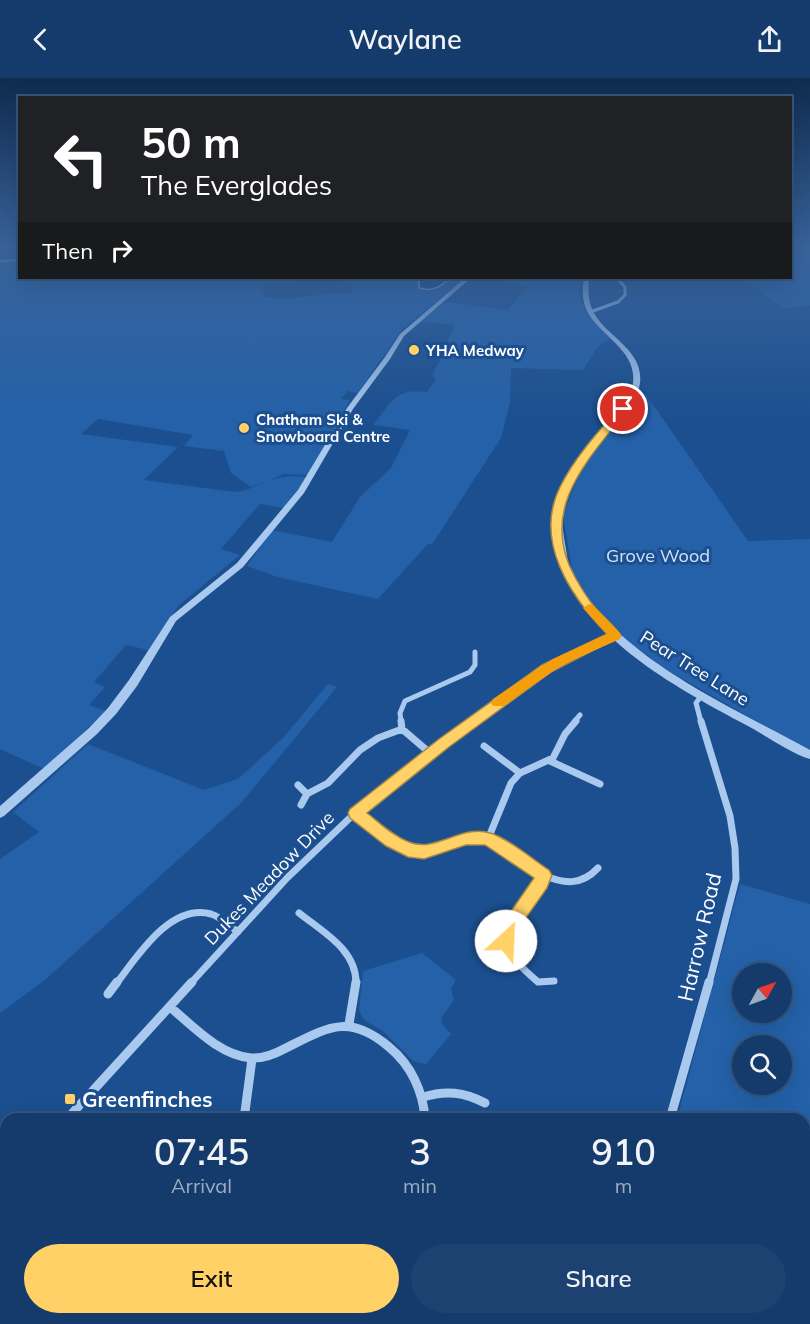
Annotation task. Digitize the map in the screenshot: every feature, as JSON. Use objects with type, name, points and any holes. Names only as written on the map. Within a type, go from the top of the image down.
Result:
[{"type":"street","points":[[0,813],[112,711],[133,683],[173,619],[240,565],[302,491],[350,408],[388,358],[402,335],[437,305]]},
{"type":"street","points":[[588,305],[590,312],[609,305]]},
{"type":"street","name":"Pear Tree Lane","points":[[590,312],[598,324],[629,354],[635,364],[637,382],[633,395],[592,445],[564,489],[558,510],[558,538],[561,559],[575,589],[591,611],[615,636],[652,664],[702,695],[810,755]]},
{"type":"street","name":"Dukes Meadow Drive","points":[[73,1113],[287,878],[356,813],[430,753],[546,669],[615,636]]},
{"type":"street","points":[[430,753],[402,729],[400,713],[405,701],[466,675],[475,665],[475,652]]},
{"type":"street","name":"Harrow Road","points":[[672,1113],[694,1042],[736,879],[735,848],[730,816],[696,703],[702,695]]},
{"type":"street","points":[[488,838],[511,783],[520,773],[550,760],[565,734],[580,716]]},
{"type":"street","points":[[301,805],[307,794],[328,783],[364,746],[402,729]]},
{"type":"street","points":[[484,746],[520,773]]},
{"type":"street","points":[[550,760],[572,773],[600,784]]},
{"type":"street","points":[[298,785],[307,794]]},
{"type":"street","points":[[356,813],[392,842],[417,852],[433,851],[466,838],[488,838],[543,875],[561,883],[576,884],[598,868]]},
{"type":"street","points":[[543,875],[541,883],[511,926],[506,941],[509,954],[520,968],[538,982],[554,981]]},
{"type":"street","points":[[108,994],[158,935],[181,916],[194,912],[212,914],[238,932]]},
{"type":"street","points":[[298,913],[342,949],[352,961],[355,968],[355,984],[349,1024]]},
{"type":"street","points":[[170,1007],[232,1053],[252,1059],[282,1051],[330,1027],[349,1024],[371,1032],[395,1052],[412,1072],[423,1097],[424,1113]]},
{"type":"street","points":[[245,1113],[252,1059]]},
{"type":"street","points":[[423,1097],[438,1092],[463,1092],[485,1103]]},
{"type":"green space","points":[[0,305],[432,305],[401,330],[358,393],[347,391],[341,399],[350,400],[310,475],[284,474],[270,480],[289,476],[309,477],[284,508],[260,504],[221,549],[240,555],[178,606],[148,650],[126,645],[94,682],[105,687],[89,705],[106,711],[44,769],[0,749]],"holes":[[[98,419],[193,435],[184,446],[224,451],[231,473],[251,487],[266,482],[246,490],[235,492],[144,480],[178,447],[81,434]]]},
{"type":"green space","points":[[442,305],[470,305],[508,310],[512,305],[583,305],[591,319],[610,338],[596,349],[583,370],[511,368],[510,402],[501,438],[433,543],[427,545],[378,599],[277,577],[247,566],[272,530],[332,542],[360,497],[391,468],[410,430],[373,425],[395,398],[408,392],[427,392],[436,379],[432,375],[449,344],[448,339],[455,325],[420,322]]},
{"type":"green space","points":[[778,305],[809,305],[783,309]]},
{"type":"green space","name":"Grove Wood","points":[[645,393],[748,541],[810,539],[810,752],[667,670],[632,645],[595,610],[573,575],[563,515],[581,470],[596,448]]},
{"type":"green space","points":[[328,684],[337,687],[242,802],[45,980],[0,1013],[0,859],[39,832],[13,812],[88,744],[204,790],[238,779],[284,737]]},
{"type":"green space","points":[[740,884],[810,904],[810,1113],[679,1113]]},
{"type":"green space","points":[[422,953],[456,980],[451,989],[454,1000],[441,1018],[442,1024],[451,1034],[426,1064],[413,1061],[384,1032],[364,1020],[359,1010],[363,971]]},
{"type":"slow traffic","points":[[498,703],[557,662],[615,636],[589,608]]},
{"type":"place","name":"YHA Medway","points":[[414,350]]},
{"type":"place","name":"Chatham Ski & Snowboard Centre","points":[[244,428]]},
{"type":"place","name":"Greenfinches","points":[[70,1099]]},
{"type":"route","points":[[506,941],[511,926],[541,883],[543,875],[488,838],[466,838],[433,851],[408,850],[392,842],[356,813],[444,743],[546,669],[615,636],[591,611],[569,577],[561,559],[558,510],[564,489],[592,445],[623,409]]}]
